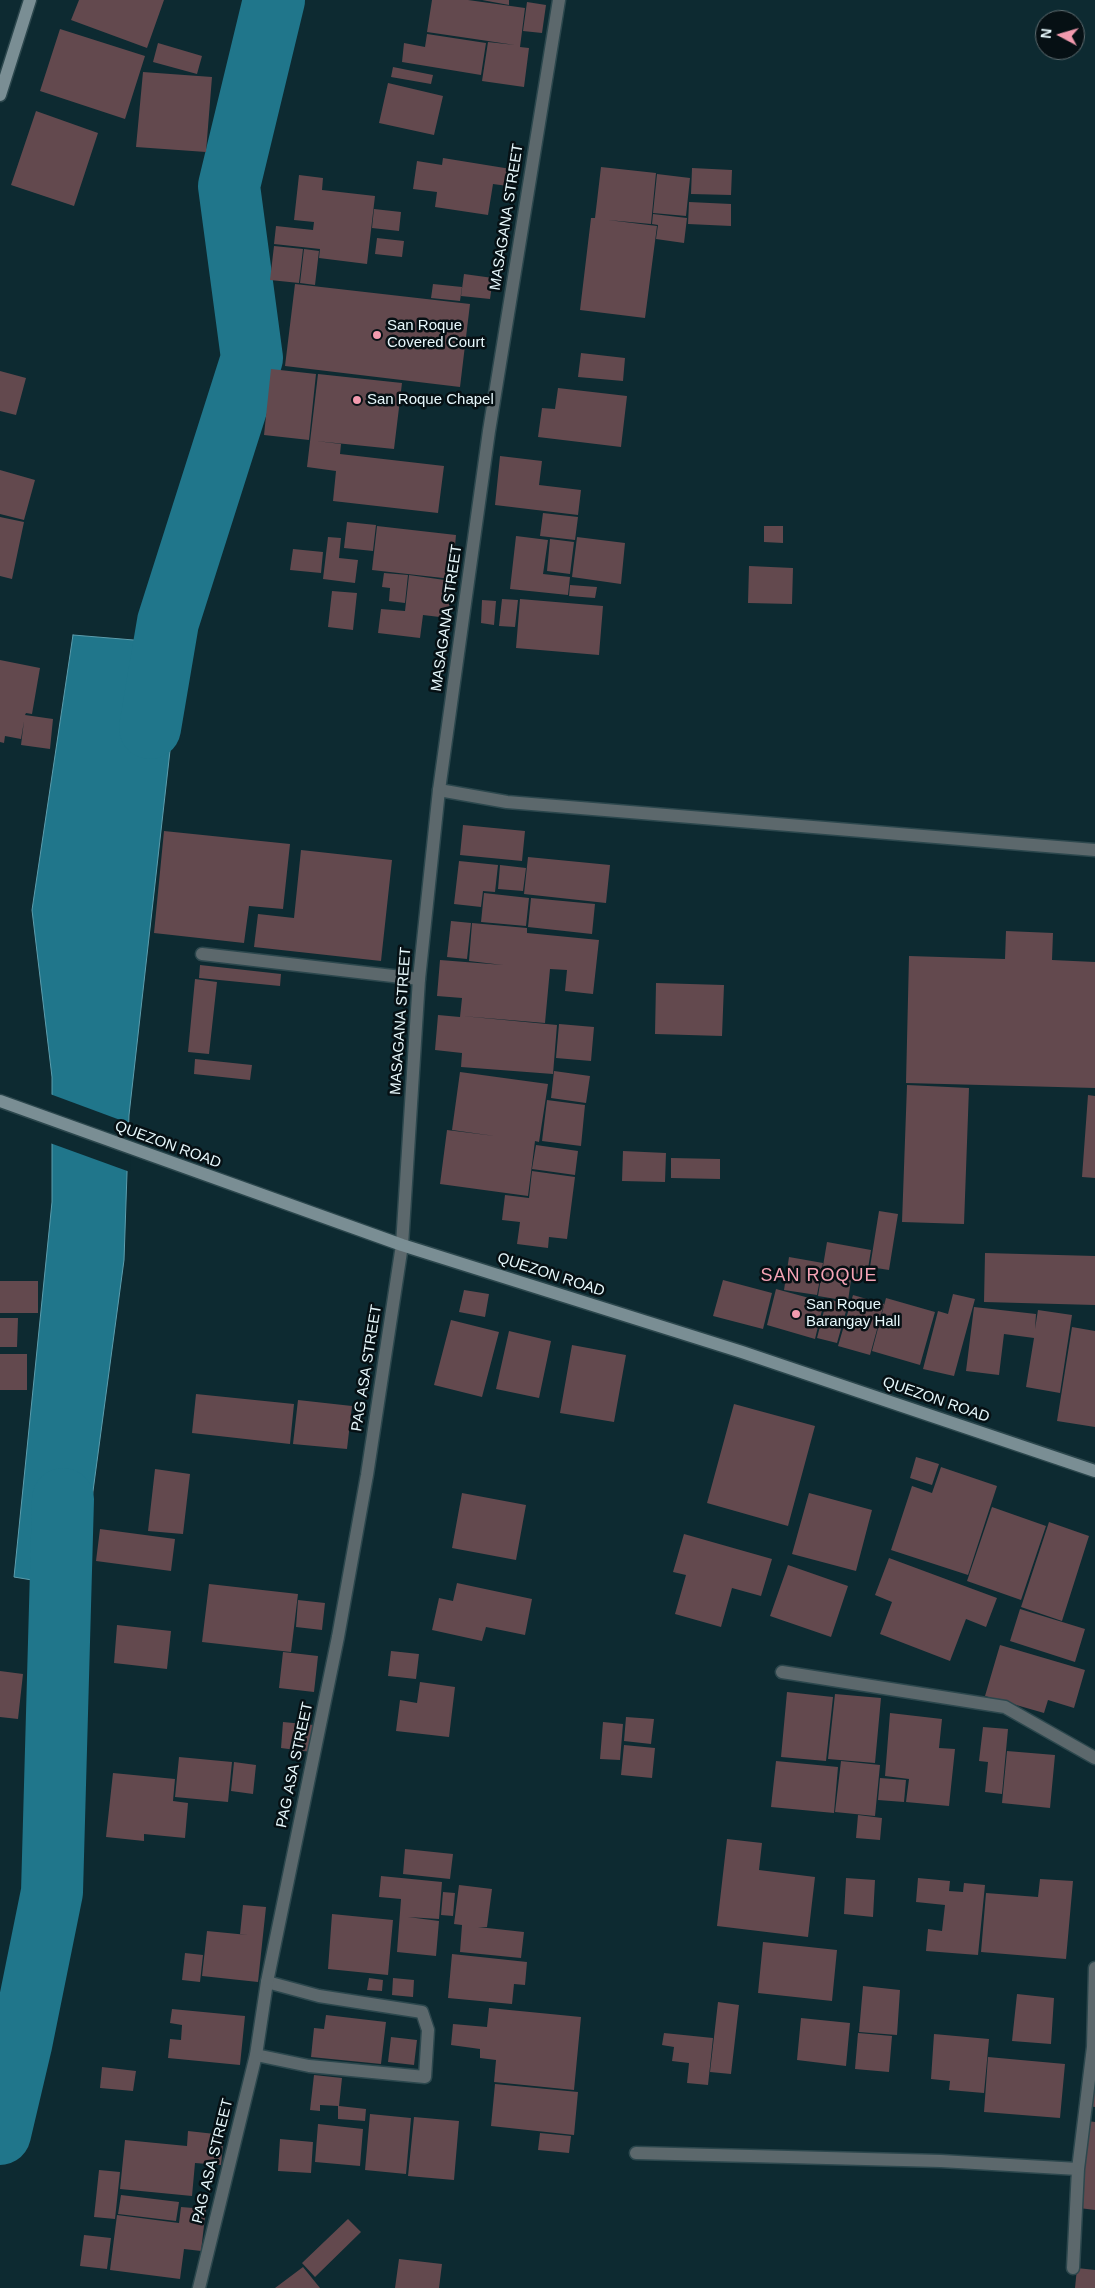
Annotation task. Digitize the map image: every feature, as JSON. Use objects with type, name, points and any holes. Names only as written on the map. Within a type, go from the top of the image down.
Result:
[{"type":"main road","points":[[0,95],[30,0]]},
{"type":"main road","name":"QUEZON ROAD","points":[[0,1101],[402,1245],[742,1352],[1095,1471]]},
{"type":"street","name":"MASAGANA STREET","points":[[402,1245],[419,979],[440,790],[489,431],[559,0]]},
{"type":"street","points":[[440,790],[507,802],[1095,850]]},
{"type":"street","points":[[202,954],[419,979]]},
{"type":"street","name":"PAG ASA STREET","points":[[199,2288],[256,2055],[267,1982],[352,1561],[402,1245]]},
{"type":"street","points":[[782,1672],[1005,1708],[1095,1758]]},
{"type":"street","points":[[1073,2268],[1078,2169],[1090,2113],[1095,1968]]},
{"type":"street","points":[[256,2055],[309,2066],[425,2078],[428,2030],[422,2012],[319,1996],[267,1982]]},
{"type":"street","points":[[636,2153],[942,2161],[1078,2169]]},
{"type":"water","points":[[73,635],[182,644],[129,1115],[124,1260],[80,1588],[14,1577],[52,1202],[52,1077],[32,910]]},
{"type":"pier","points":[[50,1094],[131,1124],[130,1172],[50,1143]]},
{"type":"building","points":[[79,0],[164,0],[147,48],[71,20]]},
{"type":"building","points":[[432,0],[468,0],[525,8],[520,47],[529,48],[524,87],[482,81],[488,42],[515,45],[427,32]]},
{"type":"building","points":[[482,0],[509,0],[509,5]]},
{"type":"building","points":[[527,2],[546,5],[542,33],[523,31]]},
{"type":"building","points":[[60,29],[145,56],[125,119],[40,91]]},
{"type":"building","points":[[427,34],[486,43],[481,75],[402,62],[404,43],[425,47]]},
{"type":"building","points":[[158,43],[202,56],[197,74],[153,62]]},
{"type":"building","points":[[393,67],[433,75],[431,84],[391,77]]},
{"type":"building","points":[[143,72],[212,77],[206,152],[136,147]]},
{"type":"building","points":[[388,83],[443,96],[434,135],[379,123]]},
{"type":"building","points":[[36,111],[98,133],[74,206],[11,185]]},
{"type":"building","points":[[443,158],[517,170],[515,187],[493,184],[488,215],[435,207],[437,192],[413,189],[417,161],[442,165]]},
{"type":"building","points":[[601,167],[656,173],[651,224],[608,220],[657,226],[645,318],[580,310],[591,218],[595,218]]},
{"type":"building","points":[[692,168],[732,170],[731,195],[691,194]]},
{"type":"building","points":[[657,174],[690,178],[686,216],[653,213]]},
{"type":"building","points":[[299,175],[323,178],[322,190],[375,196],[367,264],[319,258],[320,249],[274,244],[276,226],[313,230],[314,222],[294,220]]},
{"type":"building","points":[[689,202],[731,204],[731,226],[688,224]]},
{"type":"building","points":[[374,209],[401,212],[399,231],[372,228]]},
{"type":"building","points":[[653,214],[687,218],[684,243],[656,239],[658,225],[652,224]]},
{"type":"building","points":[[377,238],[404,241],[402,257],[375,254]]},
{"type":"building","points":[[274,246],[303,249],[299,283],[270,280]]},
{"type":"building","points":[[304,249],[319,251],[315,285],[300,283]]},
{"type":"building","points":[[464,274],[493,278],[490,299],[461,296]]},
{"type":"building","name":"San Roque Covered Court","points":[[295,284],[470,304],[460,387],[285,366]]},
{"type":"building","points":[[433,284],[462,287],[460,301],[431,298]]},
{"type":"building","points":[[581,353],[625,358],[623,381],[578,377]]},
{"type":"building","points":[[271,369],[316,374],[309,440],[264,435]]},
{"type":"building","points":[[0,371],[26,378],[16,415],[0,411]]},
{"type":"building","points":[[318,374],[402,383],[394,449],[316,441],[341,444],[340,454],[444,466],[438,513],[333,501],[336,471],[307,467]]},
{"type":"building","points":[[558,388],[627,396],[621,447],[538,437],[542,408],[555,409]]},
{"type":"building","points":[[500,456],[542,461],[539,485],[581,490],[578,515],[495,505]]},
{"type":"building","points":[[0,470],[35,480],[24,520],[0,514]]},
{"type":"building","points":[[543,513],[578,517],[575,540],[540,536]]},
{"type":"building","points":[[0,517],[24,522],[12,579],[0,576]]},
{"type":"building","points":[[347,522],[376,525],[373,551],[344,548]]},
{"type":"building","points":[[377,526],[456,535],[452,579],[372,570]]},
{"type":"building","points":[[764,526],[783,526],[783,543],[764,542]]},
{"type":"building","points":[[516,536],[548,540],[543,574],[570,577],[568,595],[510,589]]},
{"type":"building","points":[[328,537],[341,538],[339,558],[358,560],[355,583],[323,579]]},
{"type":"building","points":[[577,537],[625,543],[621,584],[572,577]]},
{"type":"building","points":[[550,539],[574,542],[570,574],[547,571]]},
{"type":"building","points":[[293,549],[323,552],[321,573],[290,570]]},
{"type":"building","points":[[749,566],[793,568],[792,604],[748,603]]},
{"type":"building","points":[[384,573],[408,575],[405,603],[389,601],[390,588],[382,587]]},
{"type":"building","points":[[409,575],[452,581],[448,618],[423,615],[420,638],[378,633],[381,609],[405,611]]},
{"type":"building","points":[[570,585],[597,587],[595,598],[569,596]]},
{"type":"building","points":[[332,591],[357,593],[353,630],[328,627]]},
{"type":"building","points":[[502,599],[518,600],[515,627],[499,626]]},
{"type":"building","points":[[520,599],[603,606],[599,655],[516,648]]},
{"type":"building","points":[[482,600],[496,601],[494,625],[481,623]]},
{"type":"building","points":[[0,660],[40,668],[32,714],[26,713],[25,715],[53,719],[50,749],[21,745],[24,721],[21,739],[5,736],[4,743],[0,742]]},
{"type":"building","points":[[463,825],[525,831],[522,861],[460,855]]},
{"type":"building","points":[[164,831],[290,844],[283,909],[249,906],[244,943],[154,933]]},
{"type":"building","points":[[301,850],[392,860],[381,961],[254,947],[258,914],[294,918]]},
{"type":"building","points":[[528,857],[610,865],[606,903],[524,894]]},
{"type":"building","points":[[459,861],[498,865],[495,892],[483,891],[481,907],[454,904]]},
{"type":"building","points":[[500,865],[526,868],[523,891],[498,889]]},
{"type":"building","points":[[484,893],[529,898],[526,926],[481,922]]},
{"type":"building","points":[[531,898],[595,904],[592,934],[528,927]]},
{"type":"building","points":[[451,921],[471,923],[467,959],[447,957]]},
{"type":"building","points":[[472,923],[527,928],[527,933],[599,940],[593,994],[565,991],[567,970],[550,969],[545,1023],[462,1016],[557,1025],[553,1074],[461,1067],[462,1053],[435,1050],[438,1015],[460,1017],[462,998],[437,996],[440,960],[503,965],[469,961]]},
{"type":"building","points":[[1006,931],[1053,933],[1052,960],[1095,962],[1095,1088],[906,1083],[909,956],[1005,959]]},
{"type":"building","points":[[200,965],[281,974],[280,986],[199,978]]},
{"type":"building","points":[[195,979],[217,982],[209,1054],[188,1052]]},
{"type":"building","points":[[656,983],[724,985],[722,1036],[655,1034]]},
{"type":"building","points":[[559,1024],[594,1027],[591,1061],[556,1058]]},
{"type":"building","points":[[195,1059],[252,1065],[250,1080],[194,1074]]},
{"type":"building","points":[[554,1071],[590,1076],[586,1103],[551,1098]]},
{"type":"building","points":[[460,1072],[548,1084],[539,1142],[535,1141],[528,1196],[440,1184],[447,1130],[495,1136],[452,1130]]},
{"type":"building","points":[[907,1085],[969,1088],[964,1224],[902,1222]]},
{"type":"building","points":[[1088,1095],[1095,1096],[1095,1178],[1082,1177]]},
{"type":"building","points":[[547,1100],[585,1105],[581,1146],[542,1141]]},
{"type":"building","points":[[536,1145],[578,1151],[575,1175],[532,1169]]},
{"type":"building","points":[[623,1151],[666,1153],[665,1182],[622,1181]]},
{"type":"building","points":[[671,1158],[720,1159],[720,1179],[671,1178]]},
{"type":"building","points":[[532,1171],[575,1177],[567,1239],[549,1237],[548,1248],[517,1244],[520,1222],[502,1220],[505,1195],[529,1198]]},
{"type":"building","points":[[879,1211],[898,1214],[889,1270],[870,1267]]},
{"type":"building","points":[[827,1242],[871,1250],[867,1275],[852,1273],[848,1301],[818,1296]]},
{"type":"building","points":[[985,1253],[1095,1256],[1095,1305],[984,1302]]},
{"type":"building","points":[[789,1257],[823,1263],[817,1295],[784,1290]]},
{"type":"building","points":[[723,1280],[772,1293],[763,1329],[713,1316]]},
{"type":"building","points":[[0,1281],[38,1281],[38,1313],[0,1313]]},
{"type":"building","name":"San Roque Barangay Hall","points":[[776,1289],[824,1302],[815,1339],[767,1325]]},
{"type":"building","points":[[464,1290],[489,1294],[485,1317],[459,1312]]},
{"type":"building","points":[[953,1294],[975,1299],[954,1376],[923,1369],[938,1311],[948,1314]]},
{"type":"building","points":[[853,1295],[884,1304],[870,1355],[838,1346]]},
{"type":"building","points":[[886,1298],[935,1312],[920,1365],[872,1351]]},
{"type":"building","points":[[827,1299],[848,1304],[837,1343],[817,1338]]},
{"type":"building","points":[[974,1307],[1036,1314],[1035,1329],[1038,1310],[1072,1315],[1060,1393],[1026,1387],[1034,1338],[1004,1334],[999,1375],[966,1371]]},
{"type":"building","points":[[0,1318],[18,1318],[17,1347],[0,1347]]},
{"type":"building","points":[[451,1320],[499,1332],[482,1397],[434,1385]]},
{"type":"building","points":[[1072,1327],[1095,1331],[1095,1427],[1057,1421]]},
{"type":"building","points":[[509,1331],[551,1341],[539,1398],[496,1389]]},
{"type":"building","points":[[572,1345],[626,1355],[614,1422],[560,1413]]},
{"type":"building","points":[[0,1354],[27,1354],[27,1390],[0,1390]]},
{"type":"building","points":[[196,1394],[294,1404],[290,1444],[192,1433]]},
{"type":"building","points":[[298,1400],[352,1406],[347,1449],[293,1444]]},
{"type":"building","points":[[734,1404],[815,1426],[788,1526],[707,1503]]},
{"type":"building","points":[[916,1457],[939,1464],[932,1485],[910,1478]]},
{"type":"building","points":[[941,1467],[997,1486],[968,1575],[891,1550],[912,1486],[932,1493]]},
{"type":"building","points":[[155,1469],[190,1474],[183,1534],[148,1531]]},
{"type":"building","points":[[462,1493],[526,1505],[516,1560],[452,1548]]},
{"type":"building","points":[[809,1493],[872,1510],[856,1571],[792,1554]]},
{"type":"building","points":[[992,1507],[1046,1526],[1021,1600],[967,1581]]},
{"type":"building","points":[[1049,1522],[1089,1536],[1062,1621],[1021,1607]]},
{"type":"building","points":[[100,1529],[175,1539],[171,1571],[96,1561]]},
{"type":"building","points":[[684,1534],[772,1559],[761,1596],[732,1588],[721,1627],[675,1614],[686,1575],[673,1572]]},
{"type":"building","points":[[889,1558],[997,1598],[986,1627],[966,1619],[950,1661],[880,1634],[892,1602],[875,1595]]},
{"type":"building","points":[[788,1565],[848,1586],[831,1637],[770,1616]]},
{"type":"building","points":[[457,1583],[532,1599],[525,1635],[486,1627],[482,1641],[432,1630],[439,1598],[453,1601]]},
{"type":"building","points":[[209,1584],[298,1594],[291,1652],[202,1642]]},
{"type":"building","points":[[298,1600],[325,1603],[322,1630],[296,1627]]},
{"type":"building","points":[[1020,1609],[1085,1629],[1075,1662],[1010,1641]]},
{"type":"building","points":[[117,1625],[171,1631],[167,1669],[114,1663]]},
{"type":"building","points":[[1000,1645],[1085,1670],[1074,1708],[1048,1700],[1044,1713],[985,1696]]},
{"type":"building","points":[[391,1651],[419,1654],[416,1679],[388,1676]]},
{"type":"building","points":[[283,1652],[318,1656],[314,1692],[279,1688]]},
{"type":"building","points":[[0,1671],[23,1674],[18,1719],[0,1717]]},
{"type":"building","points":[[420,1682],[455,1687],[449,1737],[396,1731],[400,1700],[417,1703]]},
{"type":"building","points":[[787,1692],[833,1697],[826,1761],[781,1757]]},
{"type":"building","points":[[835,1694],[881,1698],[875,1763],[828,1759]]},
{"type":"building","points":[[890,1713],[942,1719],[939,1748],[955,1749],[949,1806],[906,1802],[909,1779],[885,1776]]},
{"type":"building","points":[[626,1717],[654,1719],[651,1744],[624,1741]]},
{"type":"building","points":[[283,1722],[314,1725],[311,1752],[281,1748]]},
{"type":"building","points":[[603,1722],[623,1724],[620,1760],[600,1759]]},
{"type":"building","points":[[983,1727],[1008,1729],[1002,1794],[985,1792],[988,1762],[979,1761]]},
{"type":"building","points":[[624,1745],[655,1748],[652,1778],[621,1775]]},
{"type":"building","points":[[1007,1751],[1055,1755],[1050,1808],[1002,1803]]},
{"type":"building","points":[[179,1757],[232,1762],[228,1802],[175,1797]]},
{"type":"building","points":[[776,1761],[838,1767],[834,1813],[771,1807]]},
{"type":"building","points":[[841,1761],[880,1765],[875,1816],[835,1812]]},
{"type":"building","points":[[234,1762],[256,1765],[253,1794],[231,1791]]},
{"type":"building","points":[[113,1773],[175,1779],[173,1801],[188,1803],[185,1838],[144,1834],[144,1841],[106,1837]]},
{"type":"building","points":[[880,1778],[906,1780],[904,1802],[878,1800]]},
{"type":"building","points":[[858,1815],[882,1818],[880,1840],[856,1838]]},
{"type":"building","points":[[727,1839],[762,1843],[759,1870],[815,1877],[808,1937],[717,1926]]},
{"type":"building","points":[[405,1849],[453,1854],[450,1879],[403,1874]]},
{"type":"building","points":[[381,1876],[442,1882],[439,1919],[408,1917],[439,1921],[436,1956],[397,1952],[401,1899],[379,1897]]},
{"type":"building","points":[[846,1878],[875,1880],[873,1917],[844,1914]]},
{"type":"building","points":[[918,1878],[950,1881],[949,1891],[963,1892],[964,1883],[985,1885],[978,1955],[926,1951],[928,1929],[942,1931],[945,1905],[916,1902]]},
{"type":"building","points":[[1040,1879],[1073,1881],[1066,1959],[981,1952],[986,1893],[1038,1897]]},
{"type":"building","points":[[459,1885],[492,1889],[487,1927],[478,1927],[524,1932],[521,1958],[460,1952],[462,1925],[454,1924]]},
{"type":"building","points":[[443,1892],[455,1893],[453,1916],[441,1915]]},
{"type":"building","points":[[243,1905],[266,1907],[258,1982],[202,1976],[207,1931],[248,1935],[240,1934]]},
{"type":"building","points":[[332,1914],[393,1920],[388,1975],[328,1969]]},
{"type":"building","points":[[763,1942],[837,1950],[832,2001],[758,1993]]},
{"type":"building","points":[[185,1953],[203,1955],[200,1982],[182,1980]]},
{"type":"building","points":[[452,1954],[527,1962],[525,1985],[514,1984],[512,2004],[448,1998]]},
{"type":"building","points":[[369,1978],[383,1980],[382,1991],[367,1990]]},
{"type":"building","points":[[393,1978],[414,1980],[413,1997],[392,1995]]},
{"type":"building","points":[[863,1986],[900,1990],[897,2035],[859,2032]]},
{"type":"building","points":[[1017,1994],[1054,1998],[1051,2044],[1012,2041]]},
{"type":"building","points":[[718,2002],[739,2005],[731,2074],[710,2072]]},
{"type":"building","points":[[489,2008],[581,2017],[574,2090],[494,2082],[496,2060],[480,2058],[480,2049],[451,2045],[453,2024],[487,2027]]},
{"type":"building","points":[[172,2009],[245,2016],[240,2065],[168,2058],[170,2039],[181,2040],[182,2025],[170,2023]]},
{"type":"building","points":[[326,2015],[386,2022],[381,2064],[311,2057],[314,2028],[324,2029]]},
{"type":"building","points":[[801,2018],[850,2023],[846,2066],[797,2060]]},
{"type":"building","points":[[664,2033],[713,2038],[708,2085],[687,2083],[689,2063],[672,2061],[674,2047],[662,2045]]},
{"type":"building","points":[[858,2033],[892,2036],[889,2072],[855,2069]]},
{"type":"building","points":[[934,2034],[989,2039],[984,2093],[949,2090],[950,2081],[931,2079]]},
{"type":"building","points":[[391,2037],[417,2040],[414,2065],[388,2062]]},
{"type":"building","points":[[988,2057],[1065,2064],[1060,2118],[984,2112]]},
{"type":"building","points":[[102,2067],[136,2071],[133,2091],[100,2088]]},
{"type":"building","points":[[1095,2067],[1095,2107],[1088,2106]]},
{"type":"building","points":[[314,2075],[342,2078],[339,2106],[366,2109],[365,2121],[338,2119],[338,2106],[320,2105],[320,2111],[310,2110]]},
{"type":"building","points":[[495,2084],[578,2092],[574,2135],[491,2126]]},
{"type":"building","points":[[370,2114],[411,2118],[406,2174],[365,2170]]},
{"type":"building","points":[[414,2117],[459,2121],[454,2180],[408,2176]]},
{"type":"building","points":[[1088,2121],[1095,2122],[1095,2210],[1079,2208]]},
{"type":"building","points":[[318,2124],[363,2129],[360,2166],[315,2162]]},
{"type":"building","points":[[188,2131],[224,2135],[221,2165],[195,2163],[192,2196],[120,2189],[125,2140],[187,2146]]},
{"type":"building","points":[[540,2133],[571,2136],[569,2153],[538,2150]]},
{"type":"building","points":[[280,2139],[313,2142],[311,2173],[278,2171]]},
{"type":"building","points":[[99,2170],[120,2172],[115,2219],[94,2217]]},
{"type":"building","points":[[121,2195],[179,2202],[176,2221],[118,2214]]},
{"type":"building","points":[[181,2207],[206,2209],[201,2251],[184,2249],[180,2279],[110,2270],[117,2215],[179,2223]]},
{"type":"building","points":[[348,2219],[361,2232],[315,2277],[302,2263]]},
{"type":"building","points":[[84,2235],[111,2238],[107,2269],[80,2266]]},
{"type":"building","points":[[399,2259],[442,2264],[439,2288],[395,2288]]},
{"type":"building","points":[[303,2267],[320,2288],[275,2288]]},
{"type":"building","points":[[1077,2268],[1095,2270],[1095,2288],[1075,2288]]},
{"type":"waterway","points":[[150,728],[168,622],[252,358],[229,186],[274,0]]},
{"type":"waterway","points":[[0,2134],[21,2045],[52,1892],[63,1499]]},
{"type":"place","name":"San Roque Covered Court","points":[[377,335]]},
{"type":"place","name":"San Roque Chapel","points":[[357,400]]},
{"type":"place","name":"San Roque Barangay Hall","points":[[796,1314]]},
{"type":"district","name":"SAN ROQUE","points":[[819,1276]]}]
